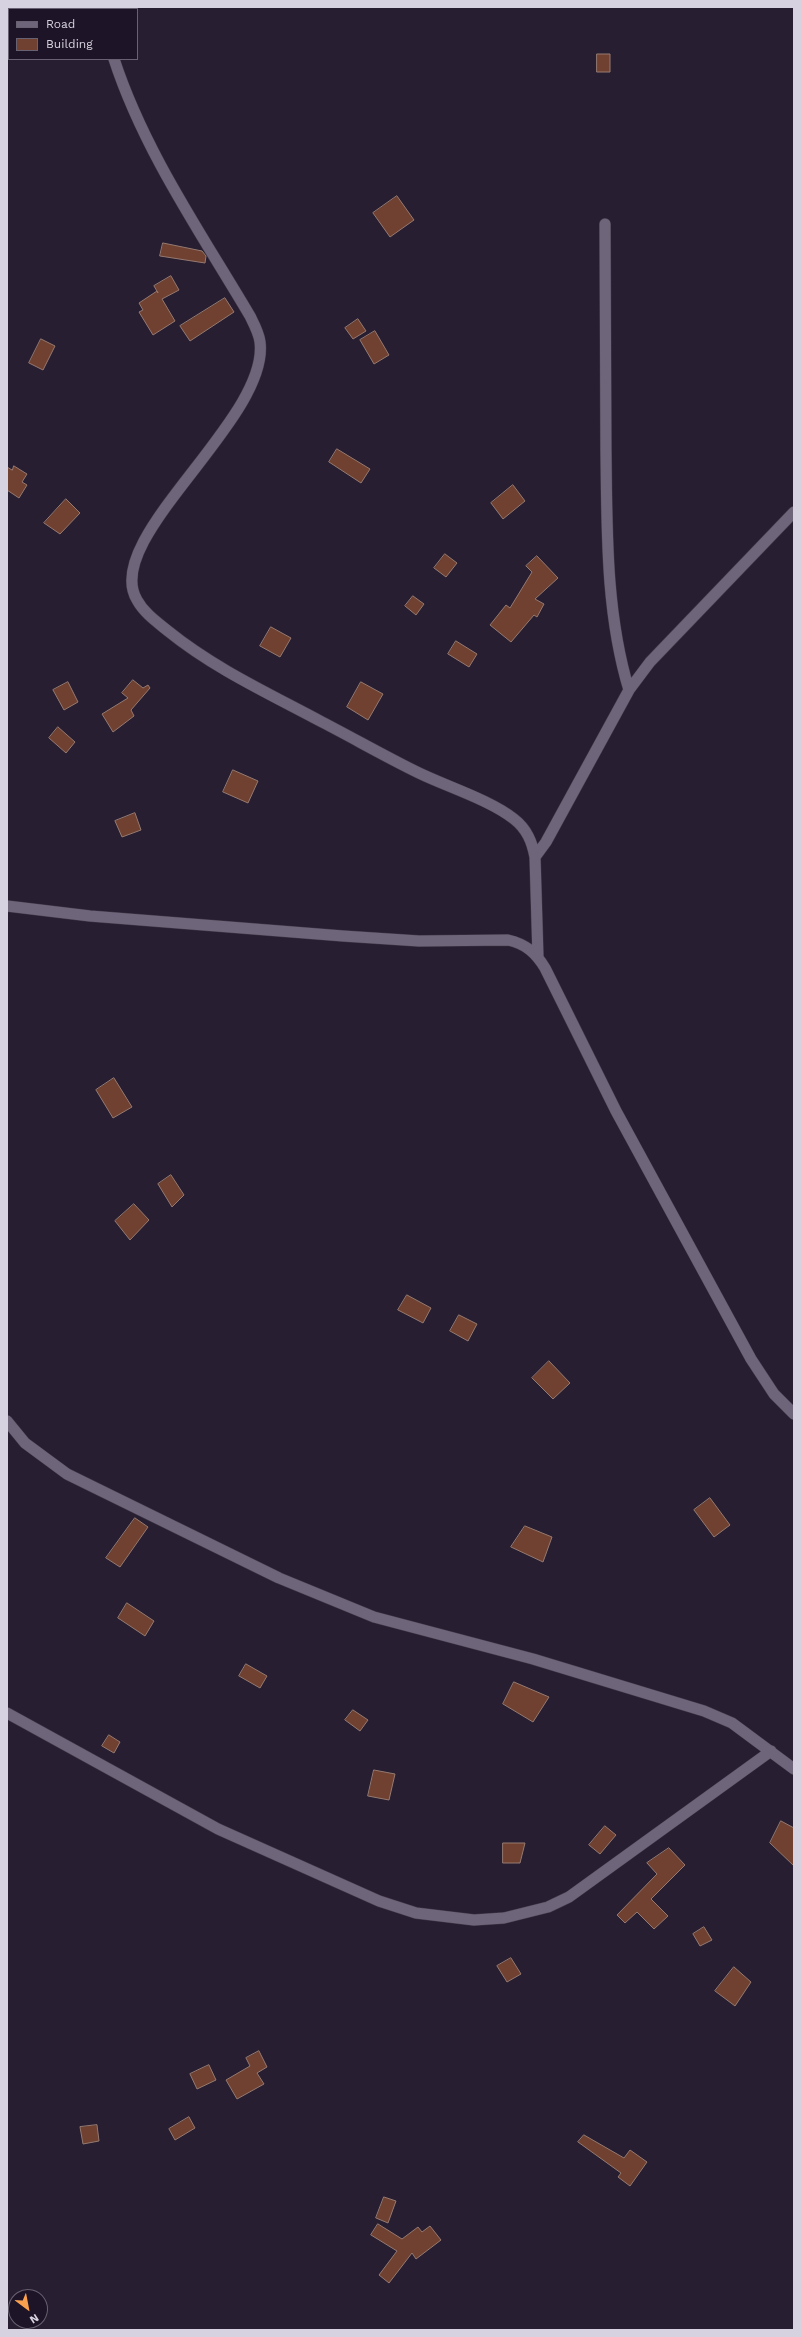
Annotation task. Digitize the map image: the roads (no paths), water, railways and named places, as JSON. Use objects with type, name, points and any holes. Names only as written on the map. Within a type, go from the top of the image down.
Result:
[{"type":"street","points":[[114,60],[137,119],[149,143],[250,316],[260,341],[257,371],[246,397],[165,509],[141,547],[131,573],[135,599],[154,620],[210,662],[419,773],[514,818],[527,834],[532,843],[535,857],[538,957],[616,1111],[719,1303],[751,1359],[774,1394],[794,1414]]},
{"type":"street","points":[[605,224],[607,516],[613,620],[621,664],[629,690]]},
{"type":"street","points":[[535,857],[546,842],[629,690],[655,657],[794,512]]},
{"type":"street","points":[[7,906],[98,917],[343,936],[420,941],[508,940],[519,943],[538,957]]},
{"type":"street","points":[[7,1421],[24,1443],[67,1474],[279,1578],[374,1617],[533,1659],[704,1711],[732,1723],[794,1769]]},
{"type":"street","points":[[7,1713],[218,1829],[379,1901],[416,1913],[474,1920],[504,1918],[548,1907],[570,1897],[771,1751]]}]
